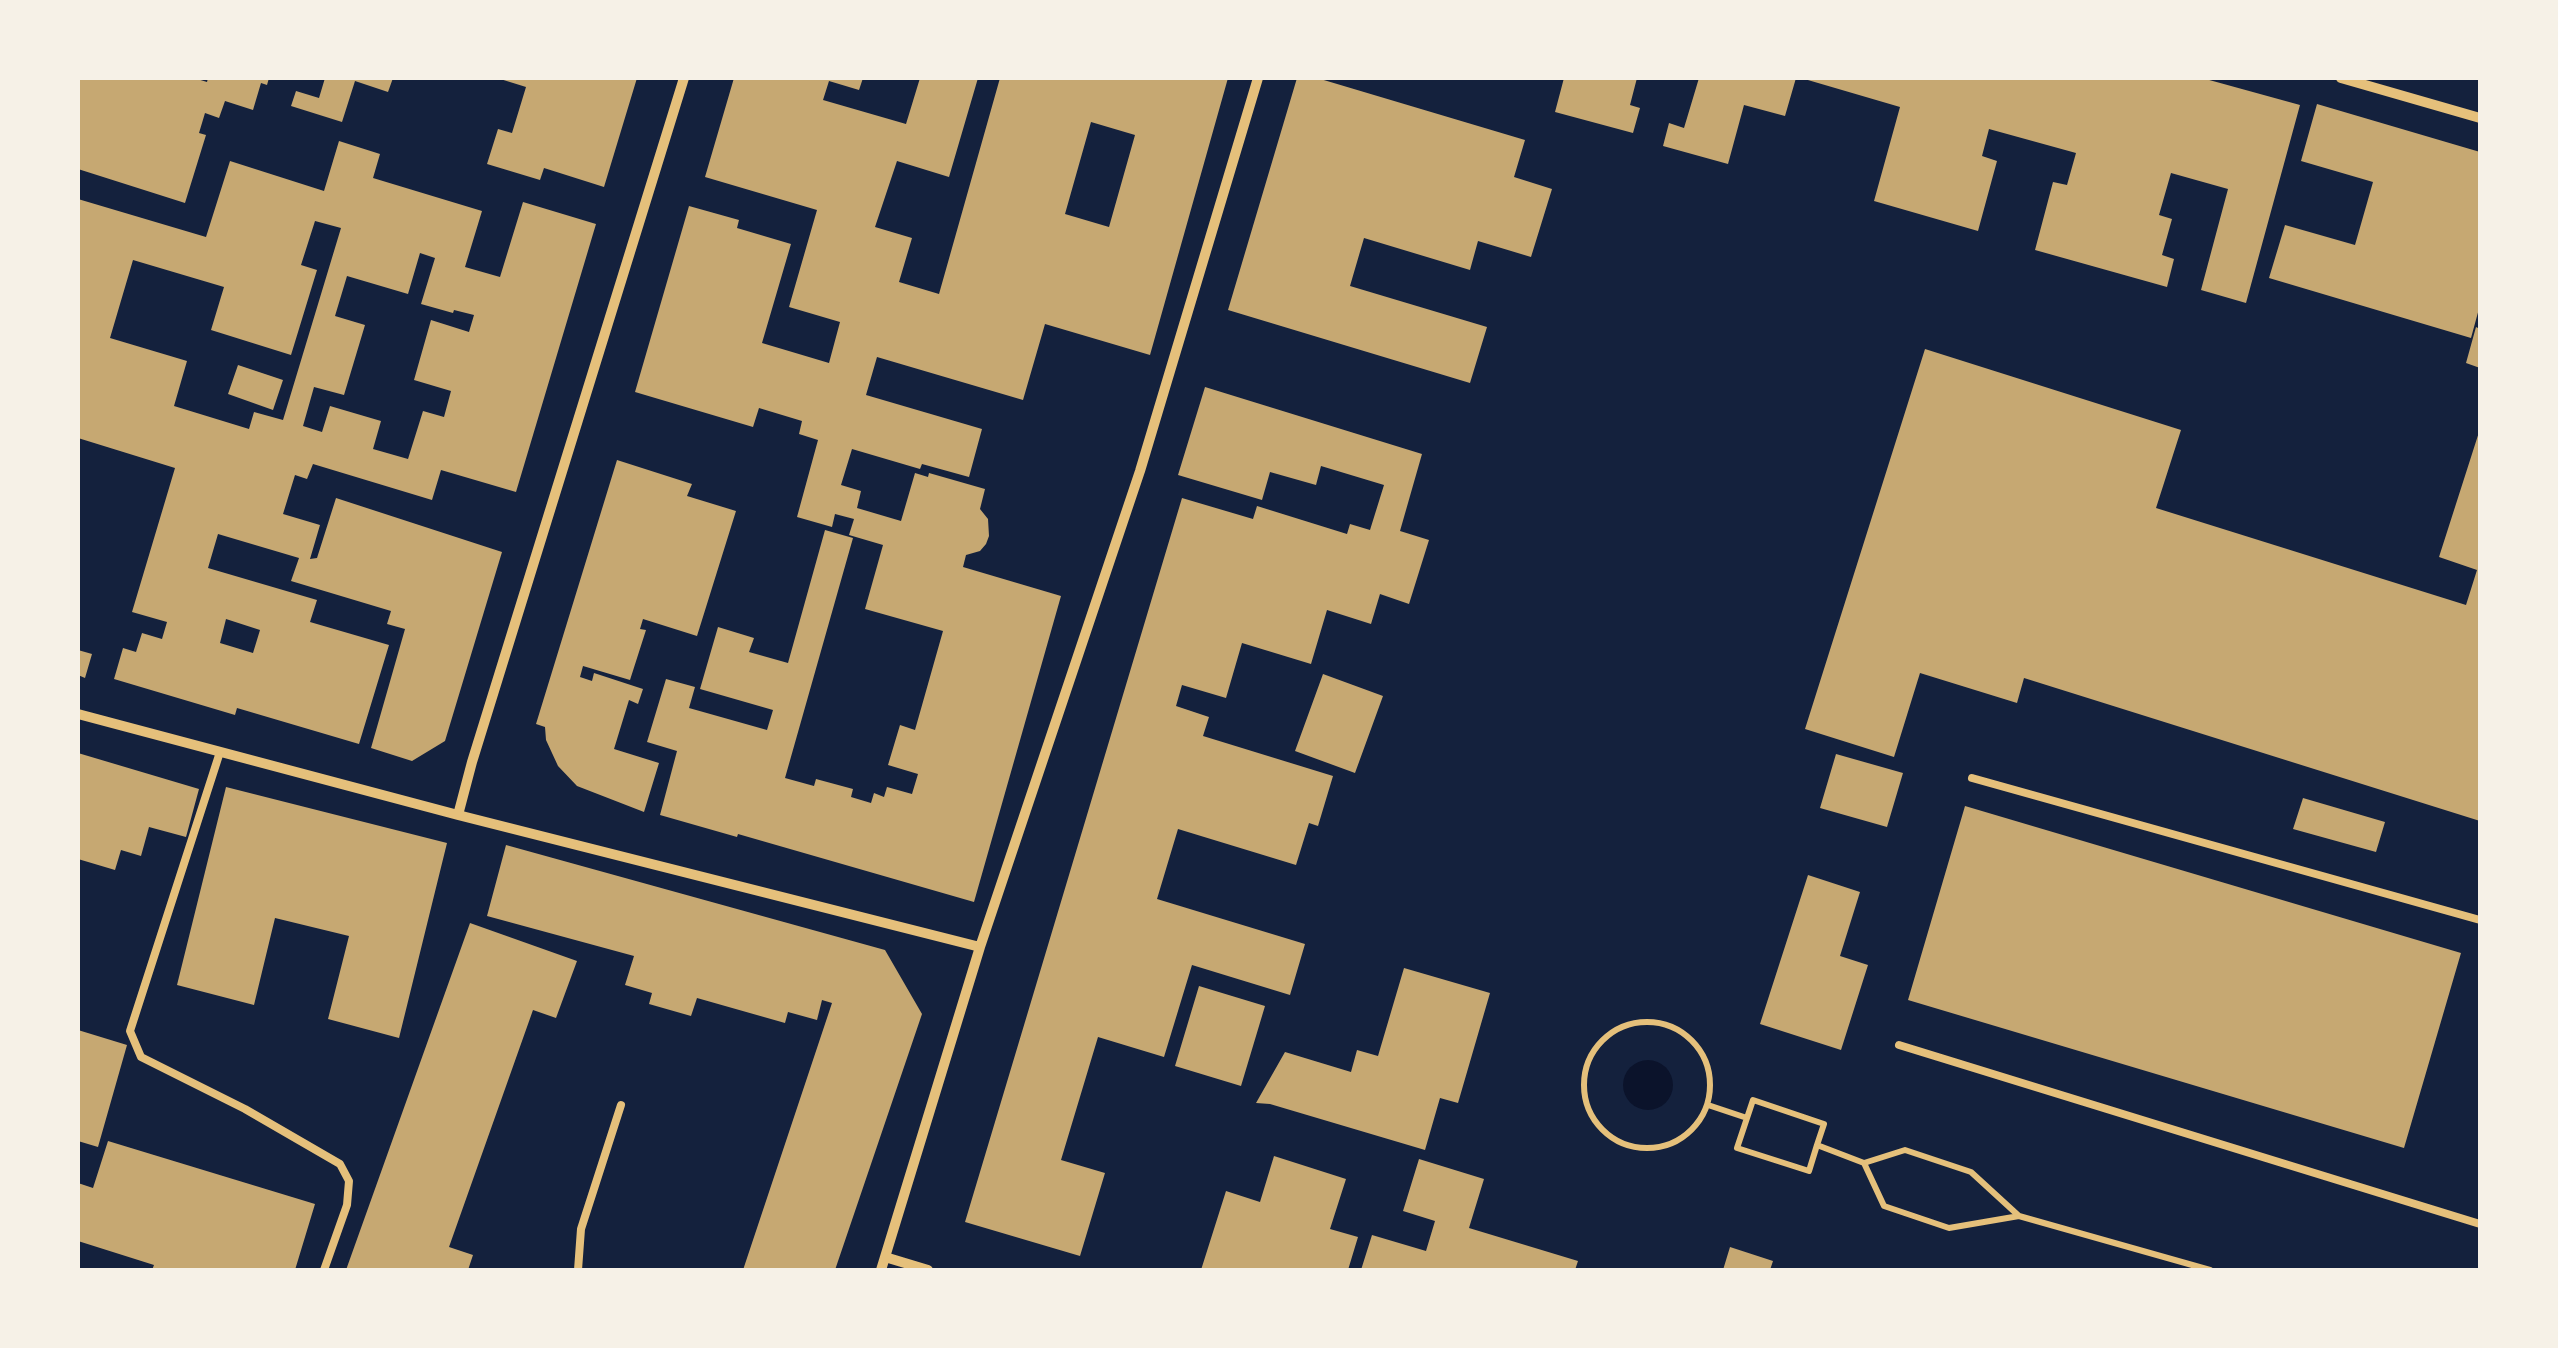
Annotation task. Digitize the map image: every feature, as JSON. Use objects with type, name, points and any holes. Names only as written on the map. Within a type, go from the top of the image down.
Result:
[{"type":"street","points":[[458,815],[684,78]]},
{"type":"street","points":[[880,1270],[980,947],[1140,471],[1258,78]]},
{"type":"street","points":[[2341,78],[2480,118]]},
{"type":"street","points":[[78,714],[980,947]]},
{"type":"street","points":[[885,1257],[928,1270]]},
{"type":"lane","points":[[220,752],[130,1031],[142,1056],[340,1164],[350,1181],[324,1270]]},
{"type":"lane","points":[[1972,778],[2480,920]]},
{"type":"lane","points":[[1900,1045],[2480,1224]]},
{"type":"lane","points":[[578,1270],[581,1229],[621,1105]]},
{"type":"path","points":[[1634,1022],[1656,1022],[1677,1029],[1700,1051],[1712,1082],[1708,1104],[1685,1137],[1668,1146],[1628,1146],[1610,1137],[1596,1122],[1587,1104],[1587,1065],[1597,1046],[1614,1031],[1634,1022]]},
{"type":"path","points":[[1753,1100],[1824,1124],[1817,1145],[1809,1172],[1737,1148],[1753,1100]]},
{"type":"path","points":[[1708,1104],[1746,1118]]},
{"type":"path","points":[[1817,1145],[1864,1163],[1904,1150],[1971,1172],[2019,1216]]},
{"type":"path","points":[[1864,1163],[1884,1206],[1949,1228],[2019,1216],[2210,1270]]},
{"type":"water","points":[[1648,1060],[1666,1067],[1673,1085],[1666,1103],[1648,1110],[1630,1103],[1623,1085],[1630,1067]]},
{"type":"building","points":[[79,78],[194,78],[207,82],[208,78],[269,78],[267,85],[261,83],[253,110],[225,101],[219,118],[205,113],[199,133],[206,135],[185,203],[78,169]]},
{"type":"building","points":[[325,78],[393,78],[388,92],[355,81],[342,122],[291,106],[296,91],[319,98]]},
{"type":"building","points":[[497,78],[637,78],[604,187],[544,168],[540,180],[487,164],[498,129],[512,133],[526,87]]},
{"type":"building","points":[[734,78],[863,78],[859,90],[829,81],[823,100],[906,124],[920,78],[978,78],[949,177],[897,161],[875,227],[912,238],[899,282],[939,294],[1000,78],[1228,78],[1150,355],[1045,324],[1023,400],[877,357],[866,395],[982,429],[969,477],[922,464],[920,469],[852,449],[841,485],[861,491],[857,508],[901,521],[915,473],[928,477],[929,473],[985,489],[980,509],[988,519],[989,536],[980,551],[966,555],[963,567],[1061,596],[974,902],[660,815],[677,751],[647,742],[666,679],[695,687],[689,708],[767,730],[773,710],[700,689],[718,627],[754,638],[749,652],[788,663],[825,530],[853,538],[785,778],[814,786],[816,779],[853,789],[851,797],[871,803],[874,793],[884,797],[887,787],[912,794],[918,774],[888,765],[900,725],[915,730],[943,631],[865,609],[883,545],[849,535],[854,519],[835,514],[832,527],[797,517],[818,440],[799,434],[802,421],[759,408],[753,427],[635,392],[689,206],[739,220],[737,228],[791,244],[762,343],[829,363],[840,322],[789,307],[817,210],[705,177]],"holes":[[[1091,122],[1135,135],[1109,227],[1065,214]]]},
{"type":"building","points":[[1297,78],[1317,78],[1525,140],[1514,177],[1552,189],[1531,257],[1478,241],[1470,270],[1364,238],[1350,286],[1487,327],[1470,383],[1228,310]]},
{"type":"building","points":[[1564,78],[1637,78],[1630,105],[1640,108],[1633,133],[1555,112]]},
{"type":"building","points":[[1699,78],[1796,78],[1785,116],[1744,105],[1728,164],[1663,146],[1669,123],[1684,128]]},
{"type":"building","points":[[1801,78],[2202,78],[2300,105],[2246,303],[2201,290],[2228,189],[2171,173],[2159,215],[2172,219],[2162,255],[2174,259],[2167,287],[2035,250],[2053,182],[2067,185],[2076,153],[1989,129],[1982,156],[1997,161],[1978,231],[1874,201],[1900,107]]},
{"type":"building","points":[[2317,104],[2480,152],[2480,305],[2471,338],[2269,278],[2285,225],[2355,245],[2373,182],[2301,161]]},
{"type":"building","points":[[339,141],[380,154],[373,178],[482,211],[465,267],[500,277],[523,202],[596,224],[516,492],[441,470],[432,500],[313,464],[307,479],[295,475],[283,514],[320,525],[310,559],[317,558],[336,498],[502,552],[445,741],[412,761],[371,748],[405,629],[387,624],[391,611],[291,581],[299,558],[218,534],[208,568],[317,600],[310,622],[389,645],[359,744],[237,708],[235,715],[114,679],[123,648],[136,652],[142,633],[162,639],[167,622],[132,612],[175,468],[78,438],[78,199],[206,237],[230,161],[324,191]],"holes":[[[315,221],[341,228],[283,420],[254,412],[249,429],[174,406],[187,361],[110,338],[133,260],[224,287],[211,330],[291,355],[317,270],[301,265]],[[420,253],[435,258],[421,304],[474,315],[469,332],[431,320],[414,380],[451,391],[444,417],[423,411],[408,459],[373,449],[381,421],[330,406],[322,432],[303,426],[314,387],[344,395],[365,325],[335,316],[347,276],[408,294]],[[226,619],[260,630],[253,653],[220,643]]]},
{"type":"building","points":[[2476,327],[2480,329],[2480,368],[2466,363]]},
{"type":"building","points":[[1925,349],[2181,430],[2156,508],[2466,605],[2477,570],[2439,557],[2480,429],[2480,821],[2024,678],[2017,703],[1920,673],[1894,757],[1805,729]]},
{"type":"building","points":[[238,365],[283,380],[273,410],[228,394]]},
{"type":"building","points":[[1205,387],[1422,454],[1400,531],[1429,540],[1409,604],[1380,594],[1371,624],[1327,610],[1311,664],[1242,643],[1226,698],[1182,685],[1176,706],[1209,717],[1203,736],[1333,776],[1318,826],[1309,823],[1296,865],[1178,829],[1157,899],[1305,944],[1290,995],[1192,965],[1164,1057],[1098,1037],[1061,1160],[1105,1173],[1080,1256],[965,1222],[1182,498],[1253,519],[1257,506],[1347,534],[1350,524],[1370,530],[1384,485],[1321,466],[1316,485],[1270,472],[1262,500],[1178,475]]},
{"type":"building","points":[[617,460],[692,484],[687,496],[736,511],[697,636],[643,619],[640,629],[646,630],[630,680],[583,666],[580,677],[592,681],[594,673],[643,689],[638,704],[629,700],[614,749],[659,763],[644,812],[577,786],[558,766],[546,740],[545,727],[536,724]]},
{"type":"building","points":[[78,650],[92,654],[85,678],[78,675]]},
{"type":"building","points":[[1323,674],[1383,696],[1355,773],[1295,751]]},
{"type":"building","points":[[78,753],[199,789],[186,837],[149,827],[141,856],[121,850],[115,870],[78,859]]},
{"type":"building","points":[[1836,754],[1903,773],[1887,827],[1820,808]]},
{"type":"building","points":[[226,787],[447,843],[399,1038],[328,1019],[349,936],[275,918],[254,1005],[177,985]]},
{"type":"building","points":[[2303,798],[2385,822],[2376,852],[2293,829]]},
{"type":"building","points":[[1965,806],[2461,953],[2404,1148],[1908,1000]]},
{"type":"building","points":[[506,845],[885,950],[922,1014],[835,1270],[743,1270],[832,1003],[822,1000],[817,1020],[788,1012],[785,1023],[697,998],[691,1016],[649,1004],[652,993],[625,985],[634,956],[487,916]]},
{"type":"building","points":[[1808,875],[1860,892],[1840,956],[1868,965],[1841,1050],[1760,1024]]},
{"type":"building","points":[[470,923],[577,961],[556,1018],[533,1010],[449,1247],[473,1255],[468,1270],[346,1270]]},
{"type":"building","points":[[1404,968],[1490,993],[1458,1103],[1440,1098],[1425,1150],[1256,1103],[1285,1052],[1351,1072],[1357,1050],[1378,1056]]},
{"type":"building","points":[[1199,986],[1265,1006],[1241,1086],[1175,1066]]},
{"type":"building","points":[[78,1030],[127,1045],[98,1147],[78,1141]]},
{"type":"building","points":[[108,1141],[315,1204],[295,1270],[152,1270],[154,1265],[78,1241],[78,1183],[93,1188]]},
{"type":"building","points":[[1274,1156],[1346,1179],[1330,1229],[1358,1237],[1348,1270],[1201,1270],[1226,1191],[1260,1202]]},
{"type":"building","points":[[1419,1159],[1484,1179],[1469,1228],[1578,1261],[1575,1270],[1361,1270],[1372,1235],[1426,1251],[1435,1221],[1403,1211]]},
{"type":"building","points":[[1730,1247],[1773,1261],[1770,1270],[1723,1270]]}]
